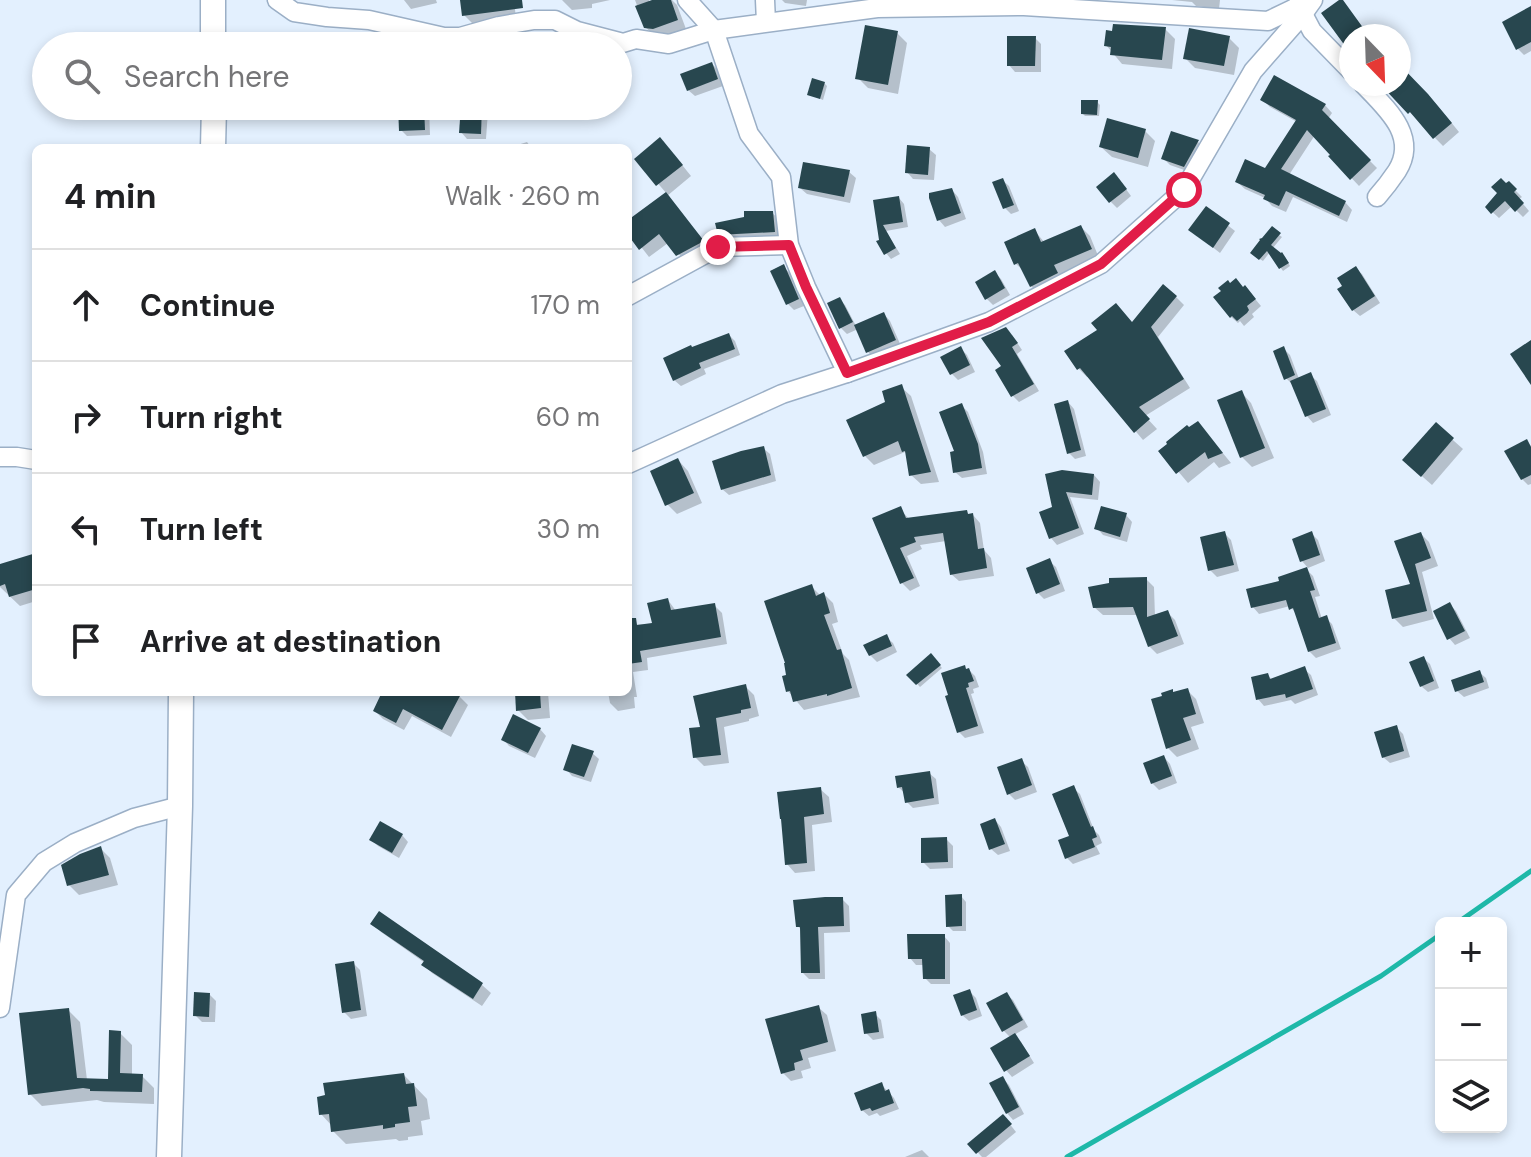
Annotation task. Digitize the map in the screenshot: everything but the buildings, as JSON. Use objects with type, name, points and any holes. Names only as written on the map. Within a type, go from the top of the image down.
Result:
[{"type":"main road","points":[[213,0],[213,32]]},
{"type":"main road","points":[[213,144],[214,120]]},
{"type":"main road","points":[[169,1157],[181,696]]},
{"type":"street","points":[[277,0],[294,12],[369,20],[422,32]]},
{"type":"street","points":[[687,0],[714,30],[749,134],[781,177],[789,245],[847,373]]},
{"type":"street","points":[[765,0],[766,22]]},
{"type":"street","points":[[632,40],[669,44],[714,30],[877,8],[1009,6],[1268,21],[1301,5]]},
{"type":"street","points":[[1301,5],[1312,31],[1339,59]]},
{"type":"street","points":[[632,462],[782,394],[989,322],[1101,264],[1184,190],[1253,71],[1301,5]]},
{"type":"street","points":[[478,32],[534,20],[555,20],[581,32]]},
{"type":"street","points":[[1375,96],[1394,116],[1405,145],[1399,168],[1377,197]]},
{"type":"street","points":[[632,294],[718,247],[789,245]]},
{"type":"street","points":[[0,457],[32,459]]},
{"type":"street","points":[[0,1008],[16,895],[44,862],[75,843],[134,818],[180,806]]},
{"type":"waterway","points":[[1466,917],[1531,871]]},
{"type":"waterway","points":[[1067,1157],[1381,976],[1435,938]]},
{"type":"route","points":[[718,247],[789,245],[847,373],[989,322],[1101,264],[1184,190]]}]
